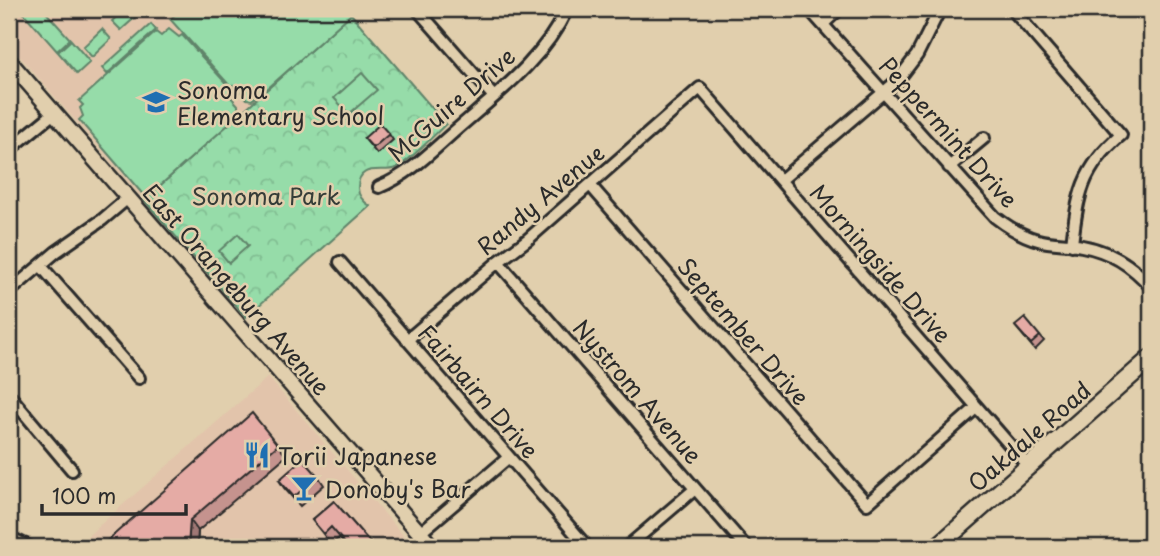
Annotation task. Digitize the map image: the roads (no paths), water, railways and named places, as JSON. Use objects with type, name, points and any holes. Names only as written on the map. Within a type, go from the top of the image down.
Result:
[{"type":"main road","name":"Oakdale Road","points":[[937,547],[1151,358]]},
{"type":"street","points":[[417,9],[494,97]]},
{"type":"street","name":"McGuire Drive","points":[[379,187],[405,174],[494,97],[532,61],[567,9]]},
{"type":"street","name":"Peppermint Drive","points":[[810,9],[984,207],[1006,226],[1037,240],[1072,244],[1113,256],[1128,265],[1151,287]]},
{"type":"street","points":[[822,24],[839,9]]},
{"type":"street","points":[[781,180],[898,80],[917,55],[940,9]]},
{"type":"street","points":[[1012,9],[1121,135],[1098,157],[1084,180],[1076,205],[1072,244]]},
{"type":"street","name":"East Orangeburg Avenue","points":[[9,61],[432,547]]},
{"type":"street","name":"Morningside Drive","points":[[700,88],[1029,467]]},
{"type":"street","name":"Randy Avenue","points":[[407,340],[590,186],[700,88]]},
{"type":"street","points":[[9,150],[54,113]]},
{"type":"street","points":[[950,167],[984,138]]},
{"type":"street","name":"September Drive","points":[[590,186],[867,504],[977,407]]},
{"type":"street","points":[[9,292],[128,198]]},
{"type":"street","name":"Fairbairn Drive","points":[[340,262],[587,547]]},
{"type":"street","name":"Nystrom Avenue","points":[[498,262],[746,547]]},
{"type":"street","points":[[41,266],[139,378]]},
{"type":"street","points":[[9,395],[72,470]]},
{"type":"street","points":[[420,533],[509,457]]},
{"type":"street","points":[[627,547],[695,489]]},
{"type":"street","points":[[9,540],[29,547]]},
{"type":"place","name":"Sonoma Elementary School","points":[[156,102]]},
{"type":"place","name":"Torii Japanese","points":[[257,455]]},
{"type":"place","name":"Donoby's Bar","points":[[304,488]]},
{"type":"park label","name":"Sonoma Park","points":[[266,195]]}]
